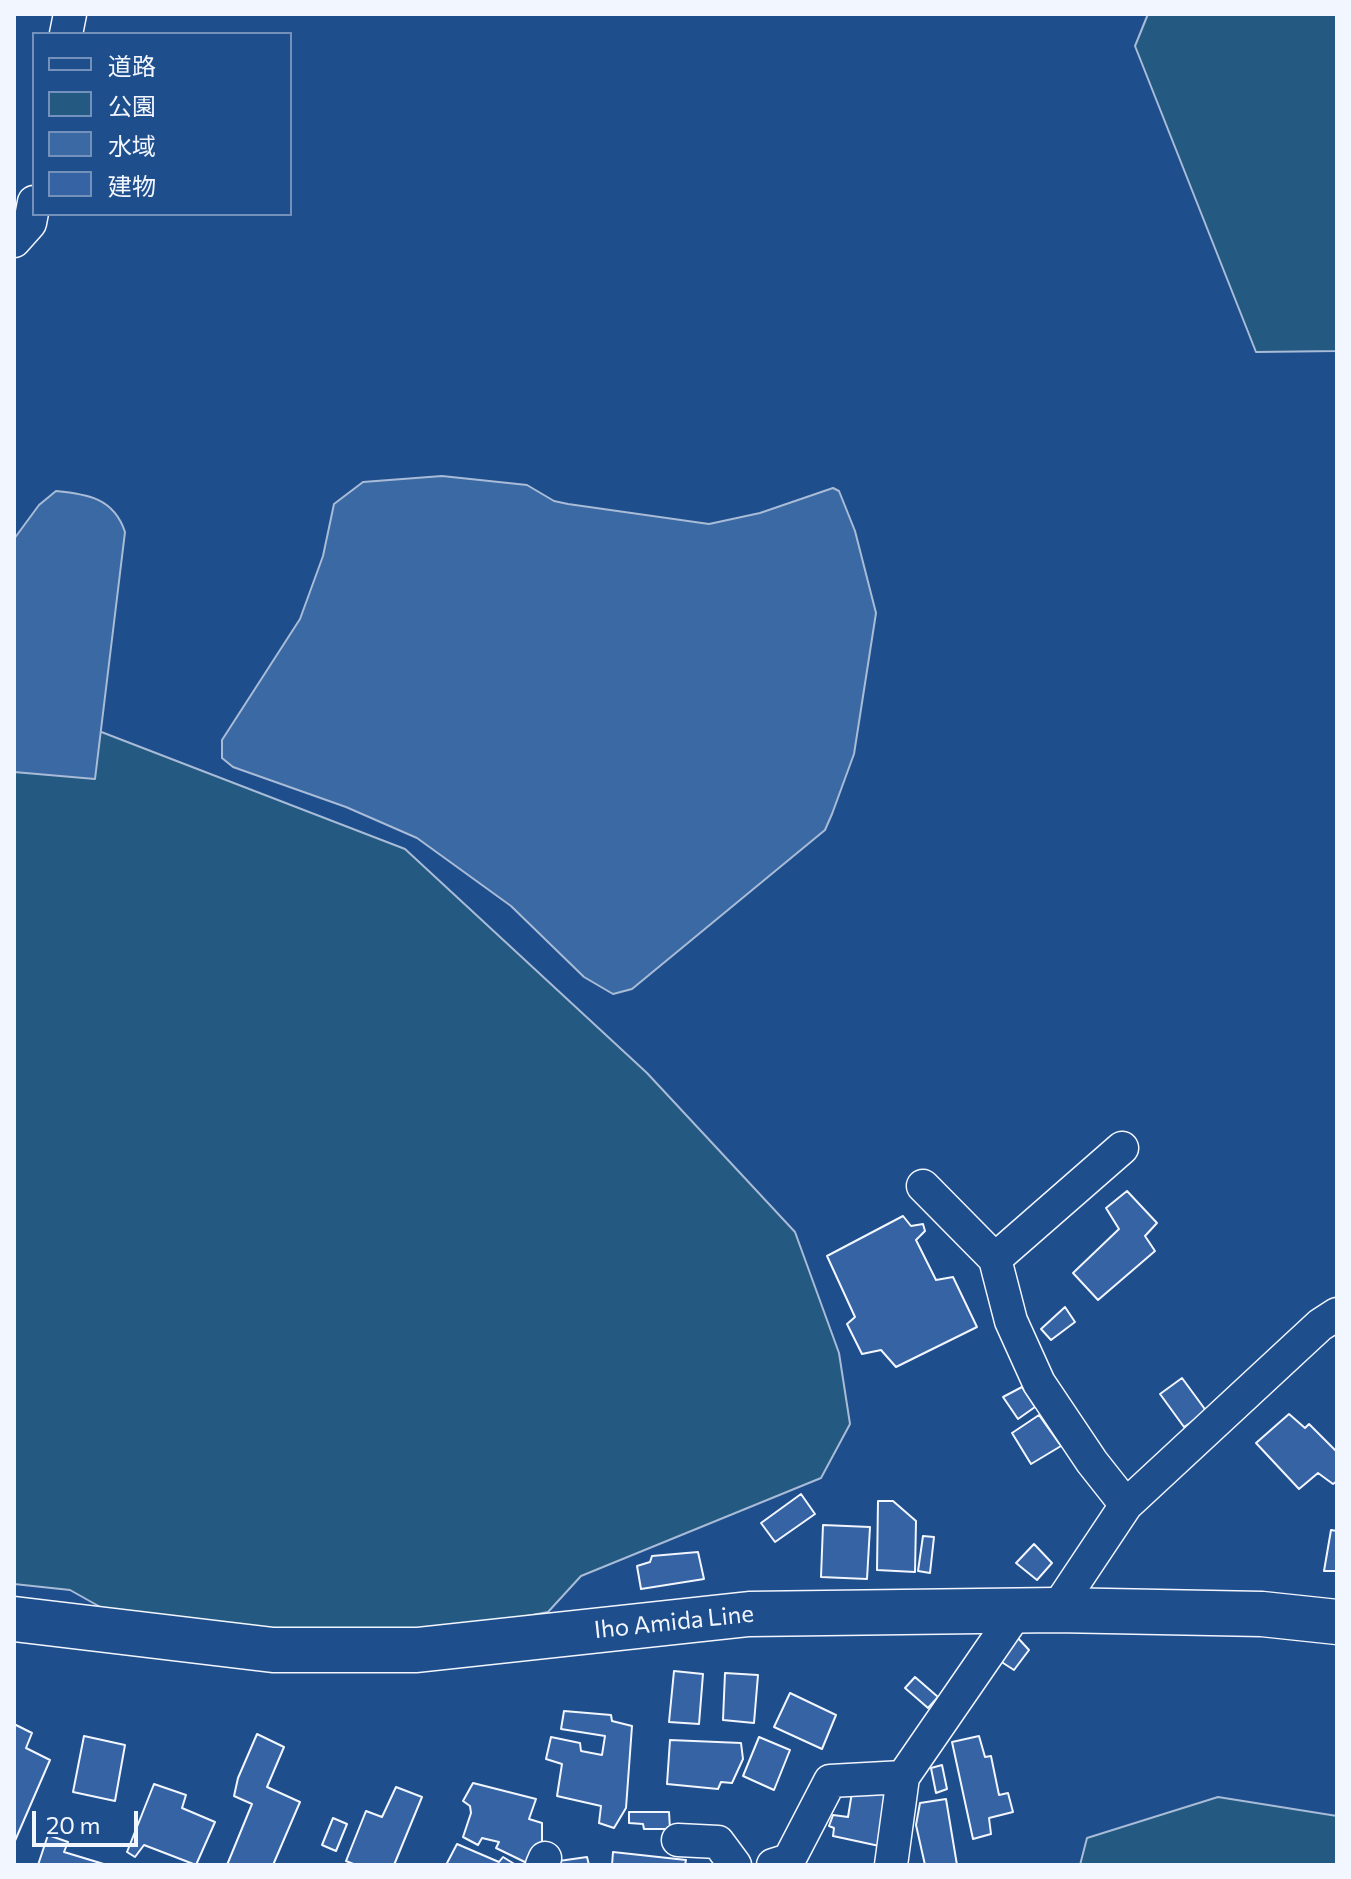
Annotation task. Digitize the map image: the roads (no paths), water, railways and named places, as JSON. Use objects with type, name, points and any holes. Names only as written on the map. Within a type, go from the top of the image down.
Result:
[{"type":"main road","name":"Iho Amida Line","points":[[14,1619],[273,1650],[417,1650],[749,1614],[1037,1610],[1262,1614],[1337,1622]]},
{"type":"street","points":[[14,241],[30,223],[32,212]]},
{"type":"street","points":[[995,1259],[1122,1148]]},
{"type":"street","points":[[923,1186],[995,1259],[1011,1321],[1039,1383],[1092,1462],[1126,1505]]},
{"type":"street","points":[[891,1865],[903,1777],[1037,1610],[1126,1505],[1320,1325],[1337,1314]]},
{"type":"street","points":[[773,1865],[789,1860],[830,1781],[903,1777]]},
{"type":"street","points":[[678,1840],[718,1842],[735,1865]]},
{"type":"water","points":[[442,476],[527,485],[554,501],[568,504],[709,524],[760,513],[833,488],[839,491],[855,531],[876,613],[854,754],[825,830],[632,989],[613,994],[584,977],[511,906],[417,838],[346,807],[233,767],[222,758],[222,740],[300,619],[323,556],[334,504],[363,482]]},
{"type":"water","points":[[56,491],[89,496],[107,505],[125,532],[95,779],[14,772],[14,539],[39,505]]}]
